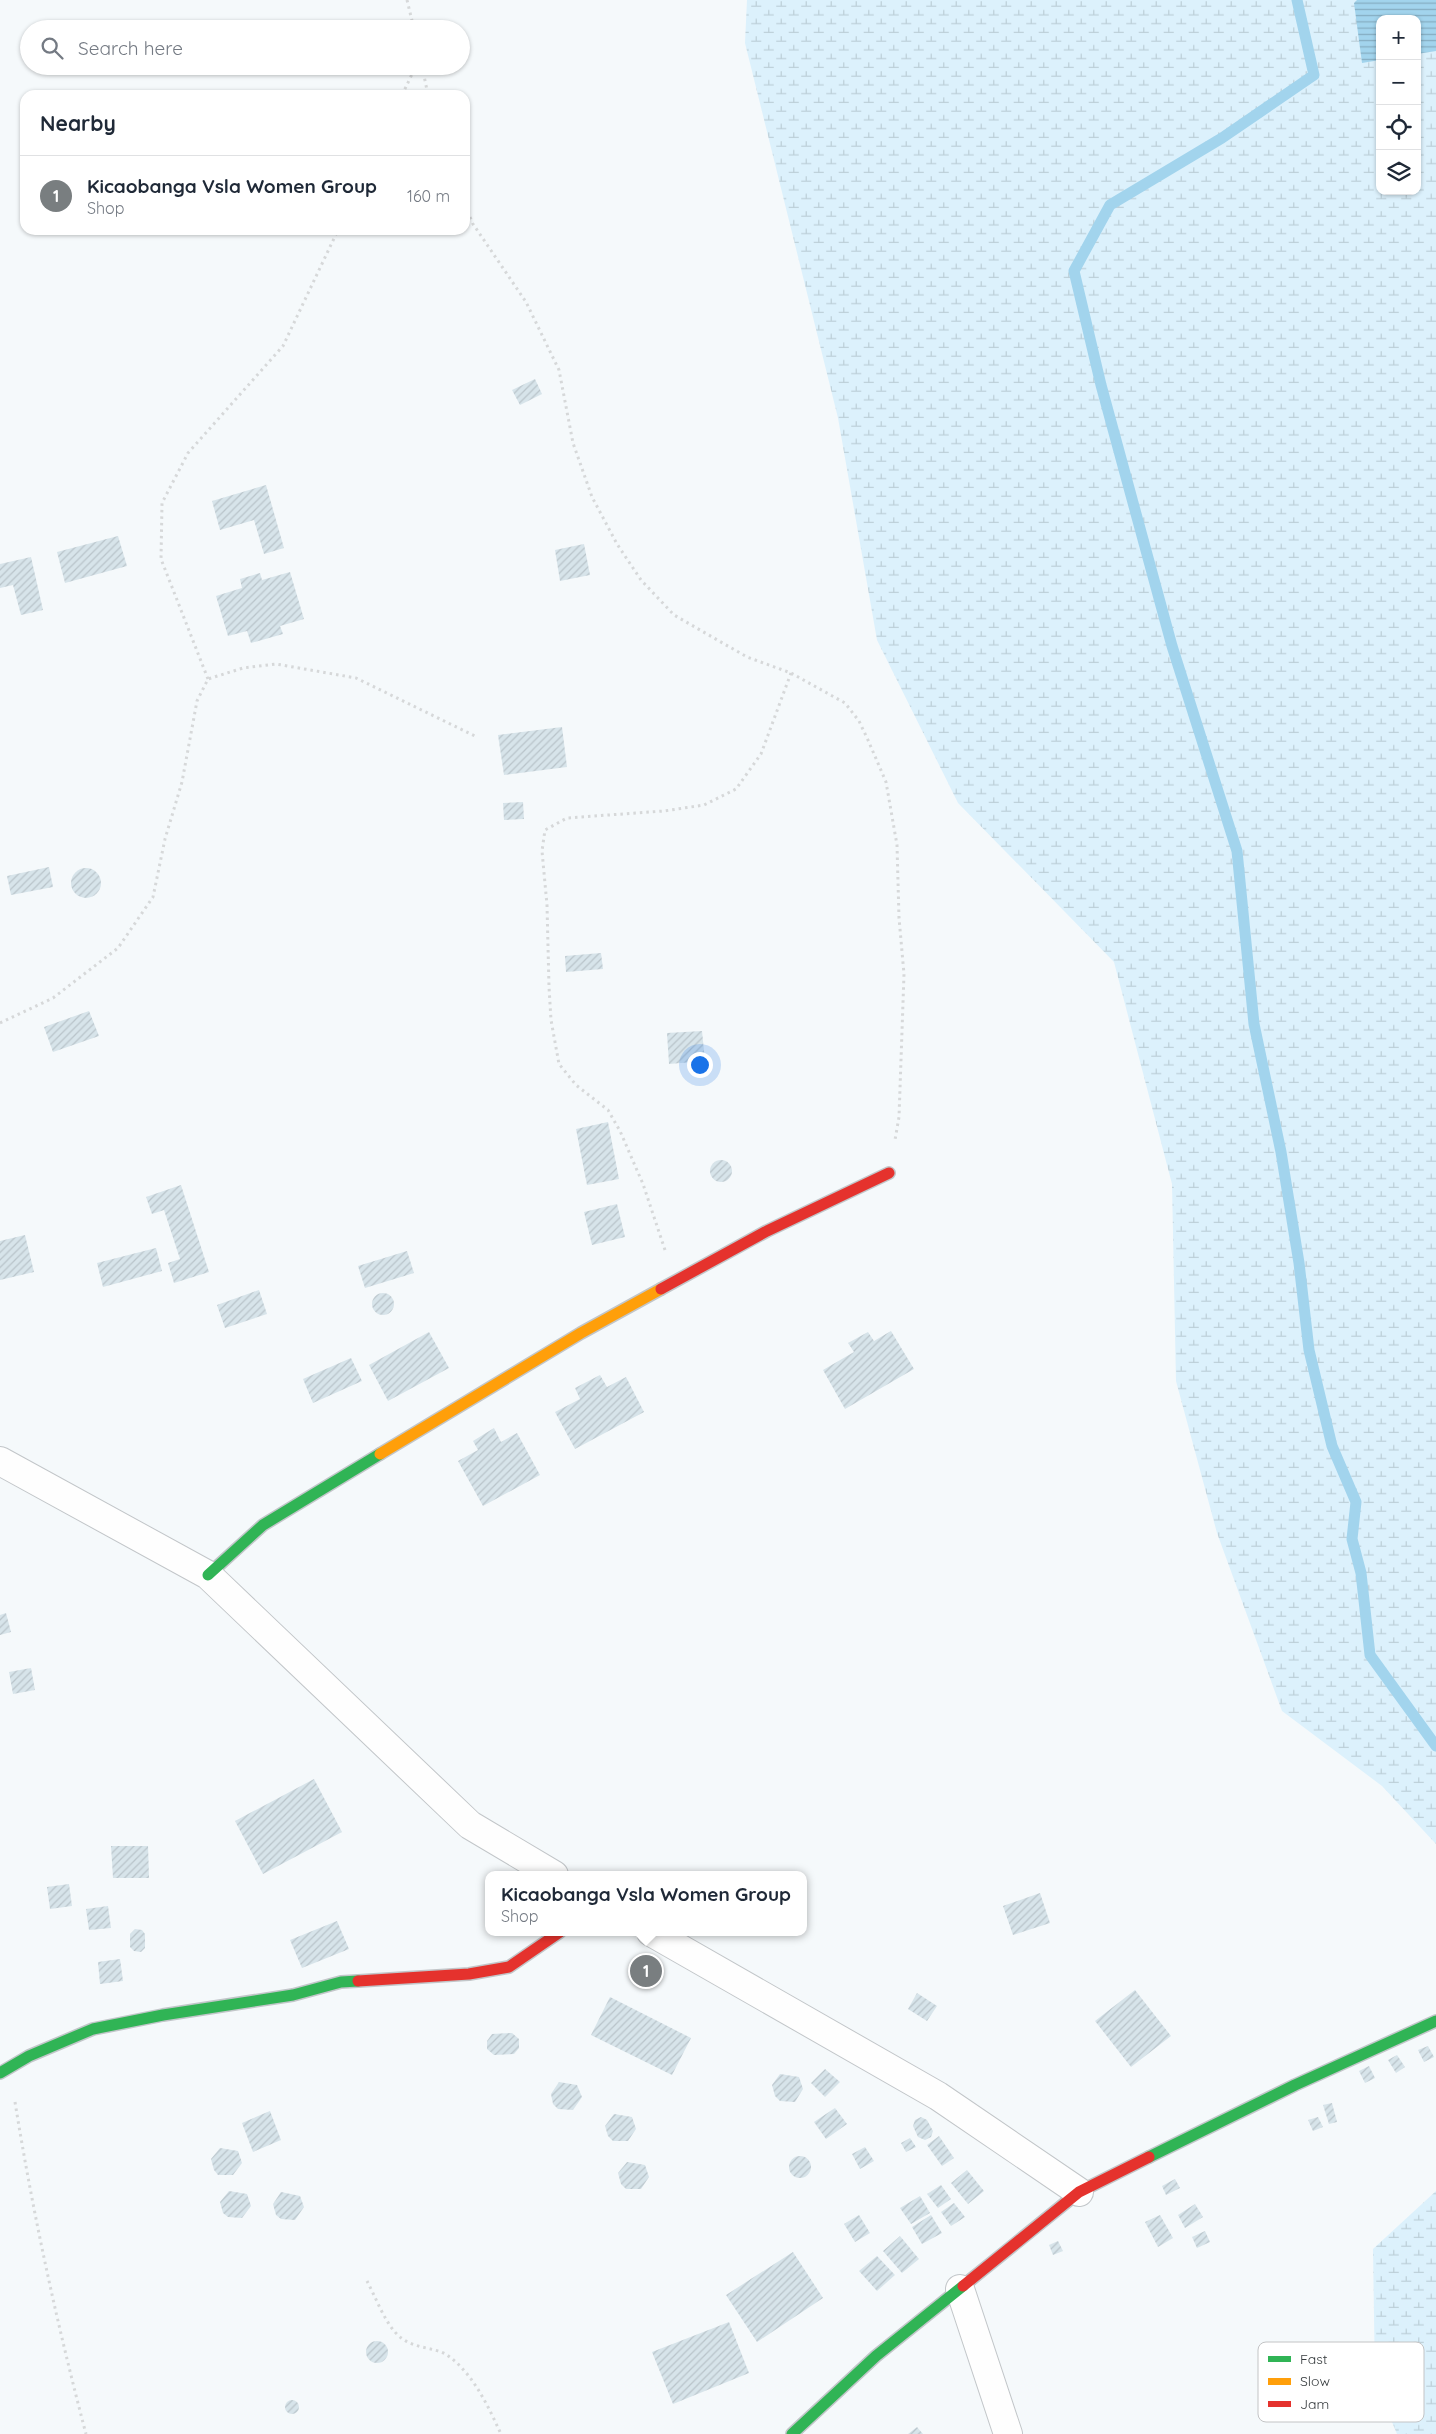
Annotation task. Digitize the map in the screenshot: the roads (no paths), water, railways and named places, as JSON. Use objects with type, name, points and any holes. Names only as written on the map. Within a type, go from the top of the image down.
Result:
[{"type":"street","points":[[208,1575],[263,1525],[581,1333],[767,1231],[889,1173]]},
{"type":"street","points":[[0,1461],[208,1575],[470,1824],[547,1871]]},
{"type":"street","points":[[5,2070],[29,2056],[93,2029],[163,2015],[293,1995],[341,1982],[469,1974],[509,1967],[554,1936]]},
{"type":"street","points":[[658,1936],[938,2096],[1080,2192]]},
{"type":"street","points":[[792,2434],[876,2356],[1080,2192],[1295,2085],[1436,2021]]},
{"type":"street","points":[[960,2289],[1008,2434]]},
{"type":"water","points":[[1357,0],[1436,0],[1436,51],[1421,53],[1421,15],[1376,15],[1376,61],[1362,63],[1354,3]]},
{"type":"waterway","points":[[1297,0],[1314,75],[1222,138],[1110,205],[1074,271],[1101,385],[1172,646],[1237,851],[1254,1024],[1281,1152],[1299,1263],[1309,1350],[1332,1446],[1356,1502],[1352,1539],[1361,1573],[1370,1655],[1436,1746]]},
{"type":"place","name":"Kicaobanga Vsla Women Group","points":[[646,1971]]}]
